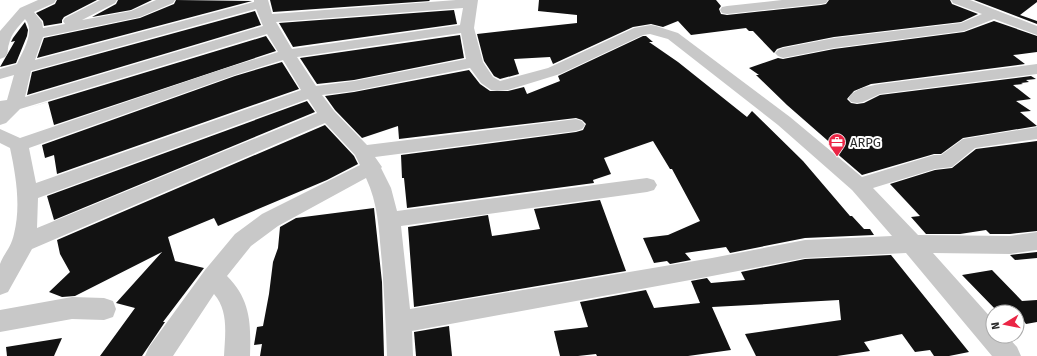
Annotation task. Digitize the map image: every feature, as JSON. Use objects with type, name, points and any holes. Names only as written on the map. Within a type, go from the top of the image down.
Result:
[{"type":"street","points":[[0,54],[1,44],[5,34],[25,11],[48,0]]},
{"type":"street","points":[[56,29],[110,0]]},
{"type":"street","points":[[36,34],[135,14],[168,0]]},
{"type":"street","points":[[727,10],[821,0]]},
{"type":"street","points":[[958,0],[1037,31]]},
{"type":"street","points":[[0,74],[265,13],[471,2],[467,28],[475,62],[487,80],[497,86],[508,85],[554,71],[639,31],[651,29],[663,32],[673,36],[741,87],[784,121],[859,185],[1008,356]]},
{"type":"street","points":[[0,119],[33,47],[37,27],[25,11]]},
{"type":"street","points":[[265,13],[311,92],[328,115],[368,159],[381,188],[389,220],[399,322],[400,356]]},
{"type":"street","points":[[19,145],[169,75],[265,13]]},
{"type":"street","points":[[783,53],[834,43],[964,27],[994,14]]},
{"type":"street","points":[[7,105],[78,87],[169,75],[229,72],[288,54],[380,39],[467,28]]},
{"type":"street","points":[[27,194],[311,92],[354,86],[475,62]]},
{"type":"street","points":[[857,98],[862,94],[875,90],[1037,69]]},
{"type":"street","points":[[22,244],[328,115]]},
{"type":"street","points":[[158,356],[213,277],[243,240],[270,220],[368,159],[576,125]]},
{"type":"street","points":[[859,185],[934,162],[945,162],[970,142],[1037,133]]},
{"type":"street","points":[[0,135],[19,145]]},
{"type":"street","points":[[0,285],[22,244],[27,214],[26,178],[19,145]]},
{"type":"street","points":[[389,220],[647,185]]},
{"type":"street","points":[[399,322],[712,267],[805,249],[912,244],[1010,245],[1037,241]]},
{"type":"street","points":[[213,277],[232,298],[236,315],[238,336],[237,356]]},
{"type":"street","points":[[0,321],[72,308],[104,309]]},
{"type":"building","points":[[57,0],[97,0],[64,17],[62,23],[44,26],[43,21],[36,13],[55,4]]},
{"type":"building","points":[[118,0],[152,0],[131,10],[92,17],[116,4]]},
{"type":"building","points":[[176,0],[252,1],[37,58],[44,38],[140,18],[174,4]]},
{"type":"building","points":[[270,0],[429,0],[430,1],[273,12]]},
{"type":"building","points":[[539,0],[716,0],[721,6],[719,9],[721,14],[727,15],[821,5],[826,4],[829,0],[950,0],[952,4],[978,14],[961,22],[834,37],[783,47],[777,49],[774,53],[753,31],[749,31],[746,28],[691,35],[678,21],[663,27],[651,24],[633,27],[553,64],[550,57],[514,59],[519,74],[500,79],[494,76],[484,61],[477,34],[577,23],[577,15],[538,11]]},
{"type":"building","points":[[974,0],[1037,0],[1037,2],[1020,15],[1037,21],[1037,24]]},
{"type":"building","points":[[454,10],[457,24],[293,47],[279,23]]},
{"type":"building","points":[[255,11],[261,25],[27,95],[32,72]]},
{"type":"building","points":[[994,21],[1037,36],[1037,52],[1013,55],[1025,64],[871,84],[854,91],[847,99],[851,103],[857,104],[864,103],[880,95],[1031,76],[1036,79],[1026,80],[1029,82],[1021,83],[1023,84],[1013,85],[1031,99],[1016,101],[1031,111],[1020,112],[1037,126],[963,138],[941,154],[934,154],[862,175],[831,148],[835,147],[787,105],[756,75],[759,75],[749,68],[778,58],[783,59],[834,49],[964,32]]},
{"type":"building","points":[[25,22],[28,30],[27,36],[16,63],[0,67],[15,41],[11,42],[13,38]]},
{"type":"building","points":[[460,35],[464,58],[354,80],[317,84],[300,58]]},
{"type":"building","points":[[266,36],[276,51],[54,125],[48,102],[28,108]]},
{"type":"building","points":[[643,36],[646,36],[653,42],[649,42],[678,62],[747,117],[752,111],[803,161],[850,216],[852,216],[864,229],[870,229],[874,235],[805,238],[730,253],[726,247],[685,253],[691,260],[670,264],[667,261],[654,263],[643,238],[668,235],[700,221],[672,169],[670,169],[653,141],[604,158],[611,174],[593,180],[594,183],[407,208],[404,178],[402,178],[401,155],[576,132],[583,130],[586,124],[582,120],[576,118],[399,139],[398,126],[362,138],[335,110],[325,96],[354,92],[469,70],[480,84],[490,91],[508,91],[524,87],[527,94],[560,81],[558,76]]},
{"type":"building","points":[[282,62],[299,89],[57,174],[54,155],[45,158],[42,145],[235,76]]},
{"type":"building","points":[[307,101],[315,112],[54,220],[47,196]]},
{"type":"building","points":[[325,125],[354,156],[358,164],[327,180],[218,226],[214,218],[168,237],[175,261],[204,268],[163,322],[165,322],[142,356],[100,356],[135,308],[116,303],[162,252],[75,296],[62,297],[49,292],[70,272],[60,254],[57,240]]},
{"type":"building","points":[[1037,141],[1037,231],[1010,234],[990,234],[986,230],[960,234],[926,234],[911,217],[920,216],[890,184],[935,170],[952,168],[976,149]]},
{"type":"building","points":[[600,200],[626,271],[414,307],[408,227],[488,215],[492,236],[540,229],[534,209]]},
{"type":"building","points":[[374,208],[382,282],[384,356],[260,356],[262,344],[254,345],[257,327],[263,326],[273,262],[278,248],[280,227],[296,218]]},
{"type":"building","points":[[1037,252],[1037,258],[1015,260],[1010,255]]},
{"type":"building","points":[[891,255],[969,352],[949,356],[934,356],[930,350],[915,352],[902,334],[864,342],[870,351],[837,356],[756,356],[745,334],[841,320],[839,300],[712,307],[731,350],[688,356],[597,356],[596,354],[560,356],[554,331],[588,327],[580,302],[646,290],[654,308],[700,303],[691,281],[707,278],[711,283],[745,280],[741,272],[805,259]]},
{"type":"building","points":[[992,270],[1022,301],[1037,300],[1037,322],[1026,324],[1025,323],[1025,304],[990,304],[962,275]]},
{"type":"building","points":[[449,326],[452,356],[416,356],[414,332]]},
{"type":"building","points":[[62,338],[54,356],[7,356],[6,347]]},
{"type":"place","name":"ARPG","points":[[837,157]]}]
